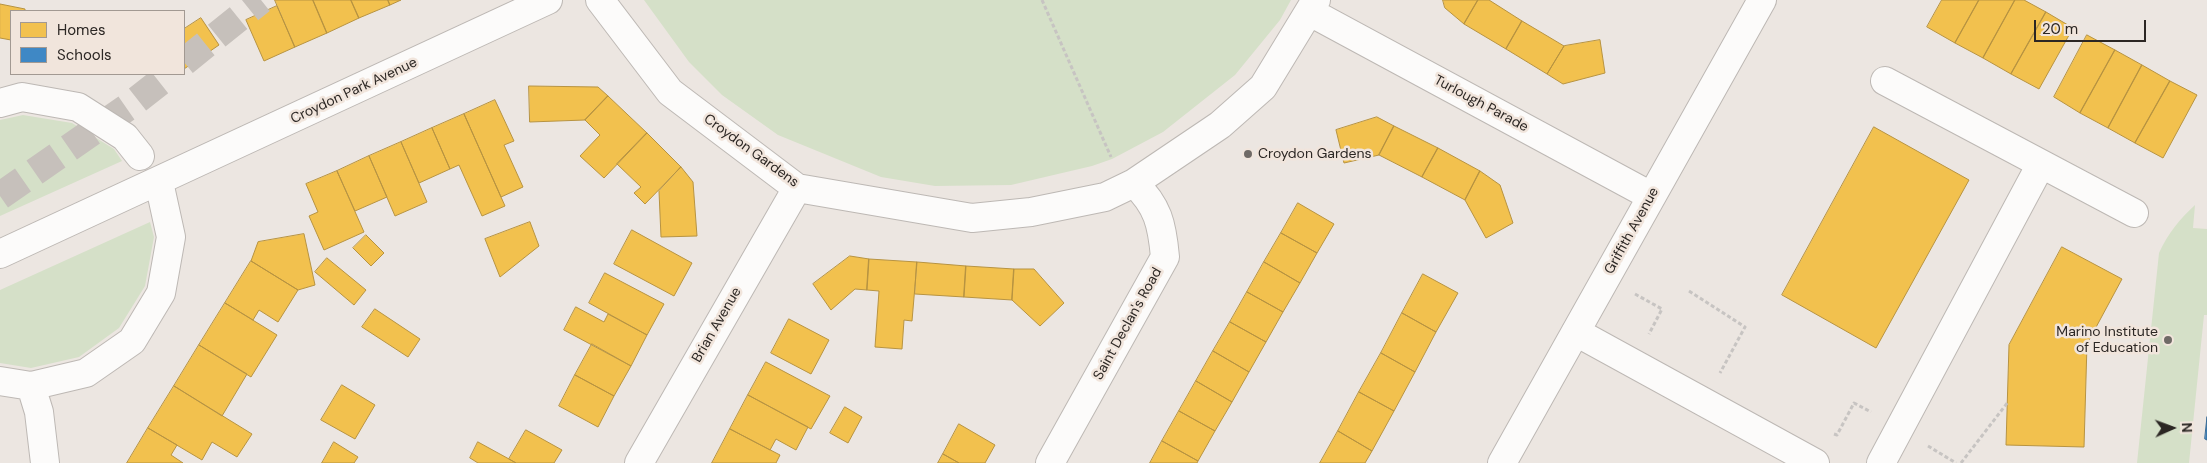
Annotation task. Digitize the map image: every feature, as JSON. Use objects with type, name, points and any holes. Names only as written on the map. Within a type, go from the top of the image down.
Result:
[{"type":"street","name":"Croydon Park Avenue","points":[[0,254],[159,182],[548,0]]},
{"type":"street","name":"Croydon Gardens","points":[[600,0],[670,92],[797,188],[972,218],[1031,212],[1105,197],[1134,183],[1220,125],[1263,87],[1313,6]]},
{"type":"street","name":"Griffith Avenue","points":[[1502,463],[1762,0]]},
{"type":"street","name":"Turlough Parade","points":[[1313,6],[1651,196]]},
{"type":"street","points":[[1885,81],[2134,213]]},
{"type":"street","points":[[0,102],[22,97],[78,107],[125,137],[140,156]]},
{"type":"street","points":[[1881,463],[2041,164]]},
{"type":"street","points":[[0,381],[31,386],[86,373],[132,341],[161,293],[171,237],[159,182]]},
{"type":"street","name":"Saint Declan's Road","points":[[1050,463],[1165,257],[1163,230],[1149,197],[1134,183]]},
{"type":"street","name":"Brian Avenue","points":[[639,463],[797,188]]},
{"type":"street","points":[[1576,332],[1815,463]]},
{"type":"street","points":[[31,386],[39,412],[45,463]]},
{"type":"path","points":[[1042,0],[1112,159],[1134,183]]},
{"type":"path","points":[[1606,278],[1662,309],[1633,363]]},
{"type":"path","points":[[1689,291],[1745,327],[1718,377]]},
{"type":"path","points":[[1828,431],[1837,435],[1854,402],[1956,463]]},
{"type":"path","points":[[1961,463],[2008,402]]},
{"type":"green space","points":[[644,0],[1291,0],[1280,20],[1235,75],[1163,132],[1112,159],[1092,166],[1011,185],[935,186],[881,177],[778,135],[722,95],[689,62]]},
{"type":"green space","points":[[23,115],[72,123],[114,149],[122,161],[0,216],[0,120]]},
{"type":"green space","points":[[2195,205],[2193,228],[2207,229],[2207,315],[2204,315],[2189,463],[2137,463],[2159,253],[2175,227]]},
{"type":"green space","points":[[150,222],[154,237],[145,286],[119,328],[79,357],[31,368],[0,363],[0,290]]},
{"type":"building: Homes","points":[[275,0],[313,0],[327,33],[295,47]]},
{"type":"building: Homes","points":[[313,0],[351,0],[359,18],[327,33]]},
{"type":"building: Homes","points":[[351,0],[388,0],[390,5],[359,18]]},
{"type":"building: Homes","points":[[388,0],[401,0],[390,5]]},
{"type":"building: Homes","points":[[1443,0],[1478,0],[1464,24],[1445,8]]},
{"type":"building: Homes","points":[[1478,0],[1489,0],[1522,21],[1506,49],[1464,24]]},
{"type":"building: Homes","points":[[1942,0],[1979,0],[1955,43],[1927,27]]},
{"type":"building: Homes","points":[[1979,0],[2015,0],[1983,58],[1955,43]]},
{"type":"building: Homes","points":[[2015,0],[2024,0],[2046,12],[2011,74],[1983,58]]},
{"type":"building: Homes","points":[[0,4],[25,9],[10,10],[10,40],[0,38]]},
{"type":"building: Homes","points":[[277,6],[295,47],[264,61],[246,20]]},
{"type":"building: Homes","points":[[2046,12],[2073,28],[2039,89],[2011,74]]},
{"type":"building: Homes","points":[[201,18],[219,45],[185,68],[185,28]]},
{"type":"building: Homes","points":[[1522,21],[1564,46],[1547,74],[1506,49]]},
{"type":"building: Homes","points":[[2087,35],[2115,50],[2080,113],[2054,97]]},
{"type":"building: Homes","points":[[1600,40],[1605,73],[1563,84],[1547,74],[1564,46]]},
{"type":"building: Homes","points":[[2115,50],[2142,65],[2108,128],[2080,113]]},
{"type":"building: Homes","points":[[2142,65],[2170,81],[2135,143],[2108,128]]},
{"type":"building: Homes","points":[[2170,81],[2197,95],[2163,158],[2135,143]]},
{"type":"building: Homes","points":[[529,86],[598,87],[608,96],[585,120],[530,122]]},
{"type":"building: Homes","points":[[608,96],[647,133],[604,178],[580,156],[600,135],[585,120]]},
{"type":"building: Homes","points":[[495,100],[514,141],[504,145],[523,187],[501,197],[464,114]]},
{"type":"building: Homes","points":[[464,114],[505,206],[482,216],[459,165],[450,169],[432,128]]},
{"type":"building: Homes","points":[[1377,117],[1394,126],[1379,155],[1344,163],[1336,130]]},
{"type":"building: Homes","points":[[1394,126],[1438,148],[1422,177],[1379,155]]},
{"type":"building: Homes","points":[[1874,127],[1969,180],[1876,348],[1782,295]]},
{"type":"building: Homes","points":[[432,128],[450,169],[419,183],[401,142]]},
{"type":"building: Homes","points":[[647,133],[681,167],[645,204],[634,193],[641,187],[617,164]]},
{"type":"building: Homes","points":[[401,142],[427,202],[395,216],[369,156]]},
{"type":"building: Homes","points":[[1438,148],[1480,171],[1465,200],[1422,177]]},
{"type":"building: Homes","points":[[369,156],[387,197],[355,211],[337,171]]},
{"type":"building: Homes","points":[[681,167],[693,182],[697,236],[661,237],[659,191]]},
{"type":"building: Homes","points":[[337,171],[364,232],[324,250],[309,216],[318,212],[306,184]]},
{"type":"building: Homes","points":[[1480,171],[1500,185],[1513,223],[1486,238],[1465,200]]},
{"type":"building: Homes","points":[[1298,203],[1334,224],[1317,253],[1281,233]]},
{"type":"building: Homes","points":[[530,222],[539,246],[500,277],[485,239]]},
{"type":"building: Homes","points":[[632,230],[692,263],[674,296],[614,264]]},
{"type":"building: Homes","points":[[1281,233],[1317,253],[1300,283],[1264,262]]},
{"type":"building: Homes","points":[[304,234],[315,285],[298,290],[251,261],[258,242]]},
{"type":"building: Homes","points":[[366,235],[384,253],[371,266],[353,248]]},
{"type":"building: Homes","points":[[2062,247],[2122,279],[2087,344],[2084,447],[2006,445],[2009,345]]},
{"type":"building: Homes","points":[[850,256],[869,259],[867,290],[855,289],[831,310],[813,284]]},
{"type":"building: Homes","points":[[327,258],[366,290],[354,305],[315,272]]},
{"type":"building: Homes","points":[[869,259],[917,262],[912,321],[904,320],[902,349],[875,347],[879,291],[867,290]]},
{"type":"building: Homes","points":[[251,261],[298,290],[278,322],[259,310],[253,320],[225,303]]},
{"type":"building: Homes","points":[[917,262],[966,266],[964,297],[915,294]]},
{"type":"building: Homes","points":[[1264,262],[1300,283],[1283,312],[1247,292]]},
{"type":"building: Homes","points":[[966,266],[1014,269],[1012,300],[964,297]]},
{"type":"building: Homes","points":[[1014,269],[1034,269],[1064,303],[1040,326],[1012,300]]},
{"type":"building: Homes","points":[[605,273],[664,304],[647,335],[589,303]]},
{"type":"building: Homes","points":[[1423,274],[1458,293],[1436,332],[1402,313]]},
{"type":"building: Homes","points":[[1247,292],[1283,312],[1266,342],[1230,322]]},
{"type":"building: Homes","points":[[225,303],[277,335],[251,377],[199,345]]},
{"type":"building: Homes","points":[[576,307],[604,322],[608,314],[647,335],[631,366],[564,330]]},
{"type":"building: Homes","points":[[375,309],[420,339],[408,357],[362,327]]},
{"type":"building: Homes","points":[[1402,313],[1436,332],[1415,372],[1381,353]]},
{"type":"building: Homes","points":[[789,319],[829,340],[811,374],[771,353]]},
{"type":"building: Homes","points":[[1230,322],[1266,342],[1249,372],[1213,351]]},
{"type":"building: Homes","points":[[592,344],[631,366],[614,396],[575,375]]},
{"type":"building: Homes","points":[[199,345],[247,374],[222,416],[174,386]]},
{"type":"building: Homes","points":[[1213,351],[1249,372],[1232,402],[1196,381]]},
{"type":"building: Homes","points":[[1381,353],[1415,372],[1394,411],[1359,392]]},
{"type":"building: Homes","points":[[766,362],[830,396],[811,429],[748,395]]},
{"type":"building: Homes","points":[[575,375],[614,396],[598,427],[559,406]]},
{"type":"building: Homes","points":[[1196,381],[1232,402],[1215,431],[1179,411]]},
{"type":"building: Homes","points":[[342,385],[375,405],[355,439],[321,420]]},
{"type":"building: Homes","points":[[174,386],[252,434],[237,457],[212,442],[202,460],[148,428]]},
{"type":"building: Homes","points":[[1359,392],[1394,411],[1372,451],[1338,431]]},
{"type":"building: Homes","points":[[748,395],[808,427],[796,450],[776,439],[770,450],[730,429]]},
{"type":"building: Homes","points":[[845,407],[862,417],[848,443],[830,433]]},
{"type":"building: Homes","points":[[1179,411],[1215,431],[1198,461],[1162,441]]},
{"type":"building: Homes","points":[[959,424],[995,445],[985,463],[959,463],[943,454]]},
{"type":"building: Homes","points":[[148,428],[177,445],[171,455],[183,463],[127,463]]},
{"type":"building: Homes","points":[[730,429],[780,455],[776,463],[712,463]]},
{"type":"building: Homes","points":[[526,430],[562,450],[554,463],[516,463],[509,459]]},
{"type":"building: Homes","points":[[1338,431],[1372,451],[1365,463],[1320,463]]},
{"type":"building: Homes","points":[[1162,441],[1198,461],[1197,463],[1150,463]]},
{"type":"building: Homes","points":[[334,442],[358,457],[354,463],[322,463]]},
{"type":"building: Homes","points":[[478,442],[516,463],[478,463],[470,458]]},
{"type":"building: Homes","points":[[943,454],[959,463],[938,463]]},
{"type":"building: Schools","points":[[2207,417],[2207,440],[2205,439]]},
{"type":"tunnel","points":[[185,61],[261,0]]},
{"type":"tunnel","points":[[0,196],[128,107],[169,75]]},
{"type":"place","name":"Croydon Gardens","points":[[1248,154]]},
{"type":"place","name":"Marino Institute of Education","points":[[2168,340]]}]
